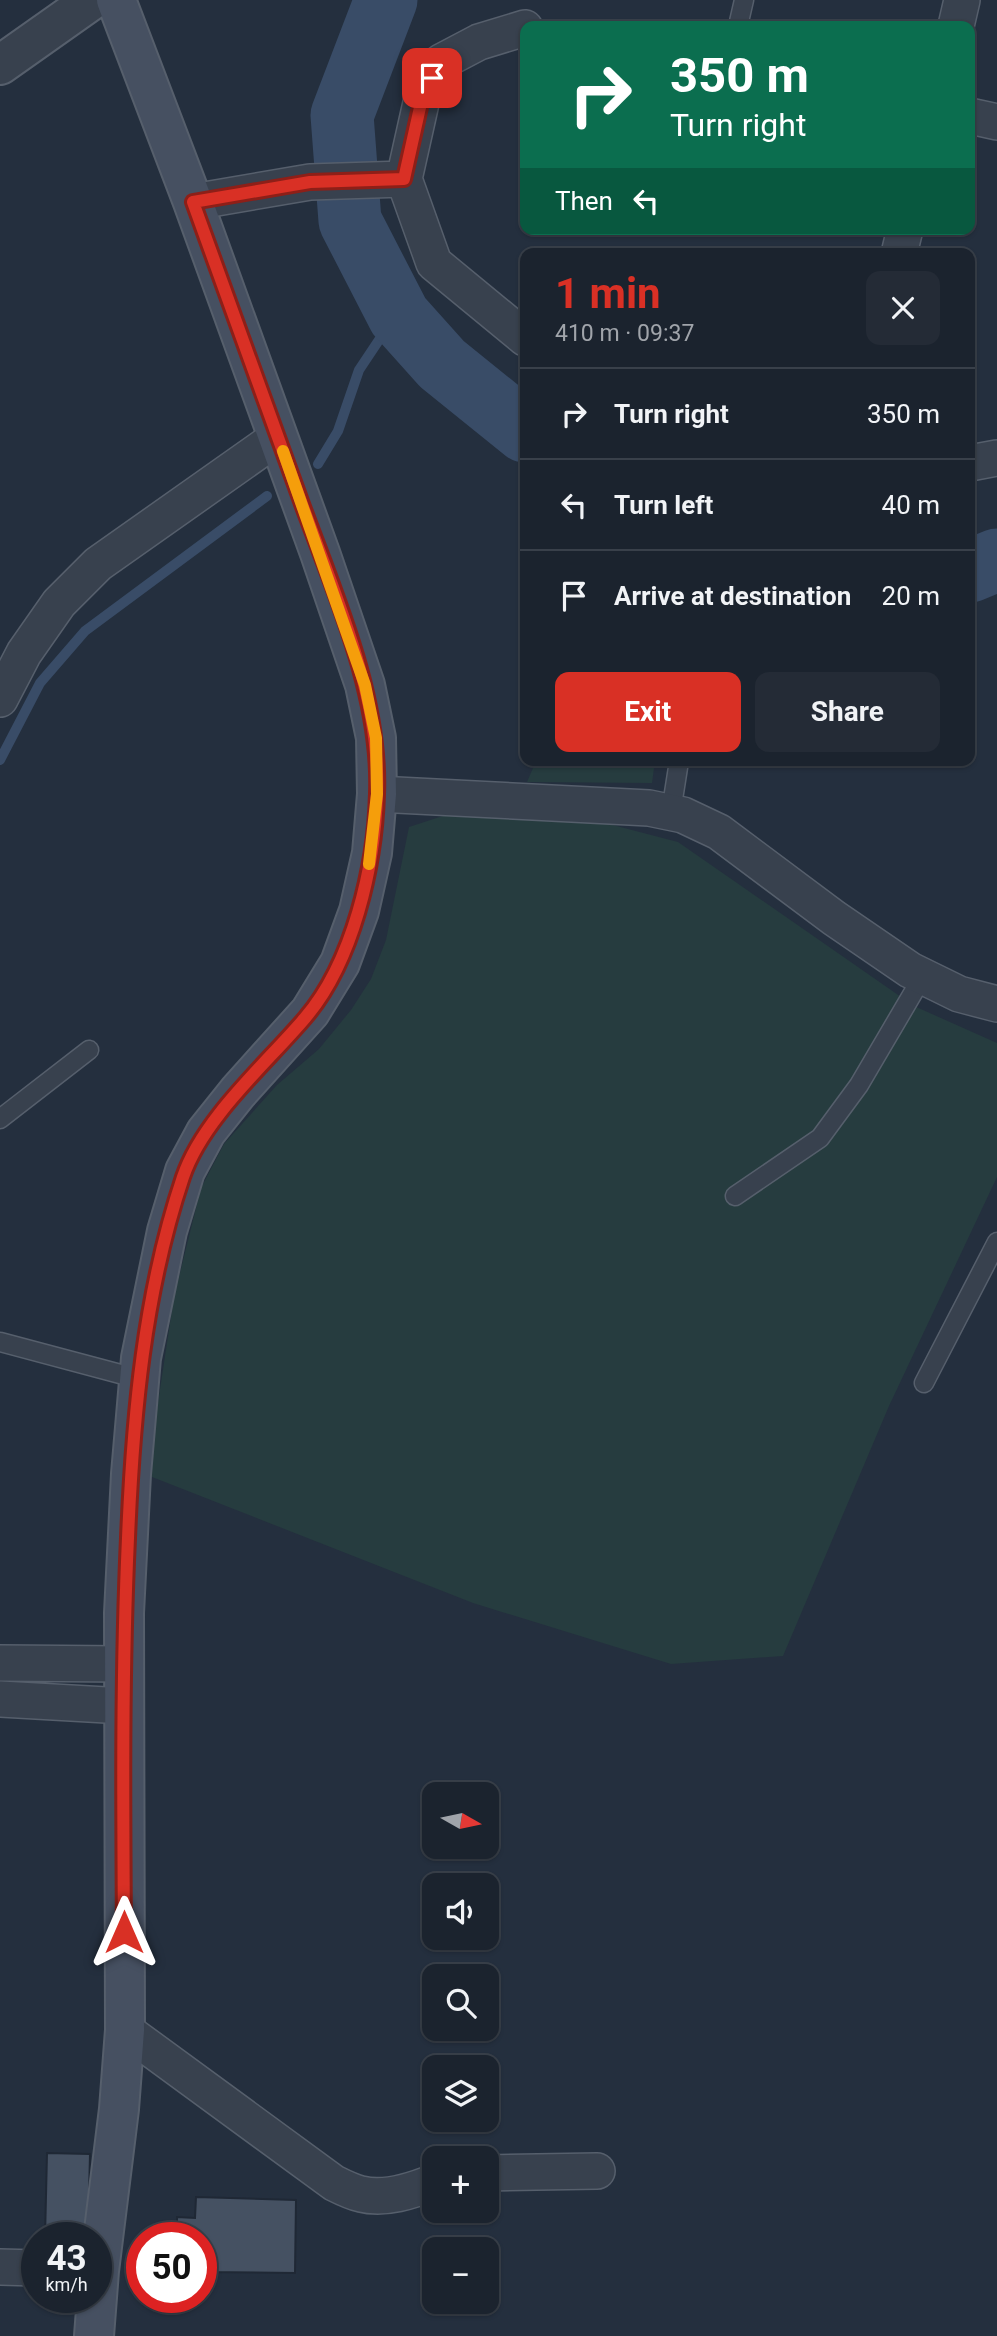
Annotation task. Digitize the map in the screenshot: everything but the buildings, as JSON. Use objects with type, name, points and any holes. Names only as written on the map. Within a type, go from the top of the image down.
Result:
[{"type":"main road","points":[[104,2222],[119,2109],[125,2030],[124,1613],[131,1474],[141,1358],[167,1231],[185,1171],[206,1132],[310,1012],[340,963],[359,911],[372,853],[377,794],[376,738],[365,685],[193,202],[116,0]]},
{"type":"main road","points":[[94,2336],[95,2313]]},
{"type":"street","points":[[0,65],[92,0]]},
{"type":"street","points":[[957,21],[962,0]]},
{"type":"street","points":[[520,334],[434,262],[393,179],[423,94],[441,62],[525,18]]},
{"type":"street","points":[[975,117],[997,122]]},
{"type":"street","points":[[193,202],[310,182],[393,179]]},
{"type":"street","points":[[0,699],[24,653],[59,603],[97,564],[278,437]]},
{"type":"street","points":[[975,462],[997,458]]},
{"type":"street","points":[[377,794],[649,808],[683,814],[719,832],[909,970],[959,994],[997,1004]]},
{"type":"street","points":[[0,1663],[124,1664]]},
{"type":"street","points":[[0,1699],[124,1706]]},
{"type":"street","points":[[125,2030],[334,2183],[360,2194],[382,2197],[422,2187]]},
{"type":"street","points":[[499,2173],[597,2171]]},
{"type":"street","points":[[0,2267],[21,2268]]},
{"type":"lane","points":[[739,21],[744,0]]},
{"type":"lane","points":[[671,812],[678,766]]},
{"type":"lane","points":[[735,1196],[820,1138],[859,1085],[923,976]]},
{"type":"lane","points":[[0,1119],[89,1050]]},
{"type":"lane","points":[[924,1383],[997,1242]]},
{"type":"lane","points":[[0,1342],[139,1379]]},
{"type":"green space","points":[[534,766],[654,766],[652,783],[527,782]]},
{"type":"green space","points":[[458,811],[605,823],[678,842],[914,1006],[997,1043],[997,1177],[889,1406],[783,1656],[671,1664],[473,1603],[147,1475],[174,1297],[201,1188],[224,1144],[277,1085],[319,1049],[351,1010],[371,979],[386,940],[409,827]]},
{"type":"waterway","points":[[386,0],[342,115],[350,221],[399,316],[442,364],[520,427]]},
{"type":"waterway","points":[[318,464],[338,431],[359,370],[399,316]]},
{"type":"waterway","points":[[0,760],[40,683],[85,631],[267,496]]},
{"type":"waterway","points":[[975,569],[997,560]]},
{"type":"slow traffic","points":[[283,451],[365,685],[376,738],[377,794],[369,864]]},
{"type":"route","points":[[124,1932],[124,1613],[131,1474],[141,1358],[167,1231],[185,1171],[206,1132],[310,1012],[340,963],[359,911],[372,853],[377,794],[376,738],[365,685],[193,202],[310,182],[404,179],[423,94],[432,78]]}]
